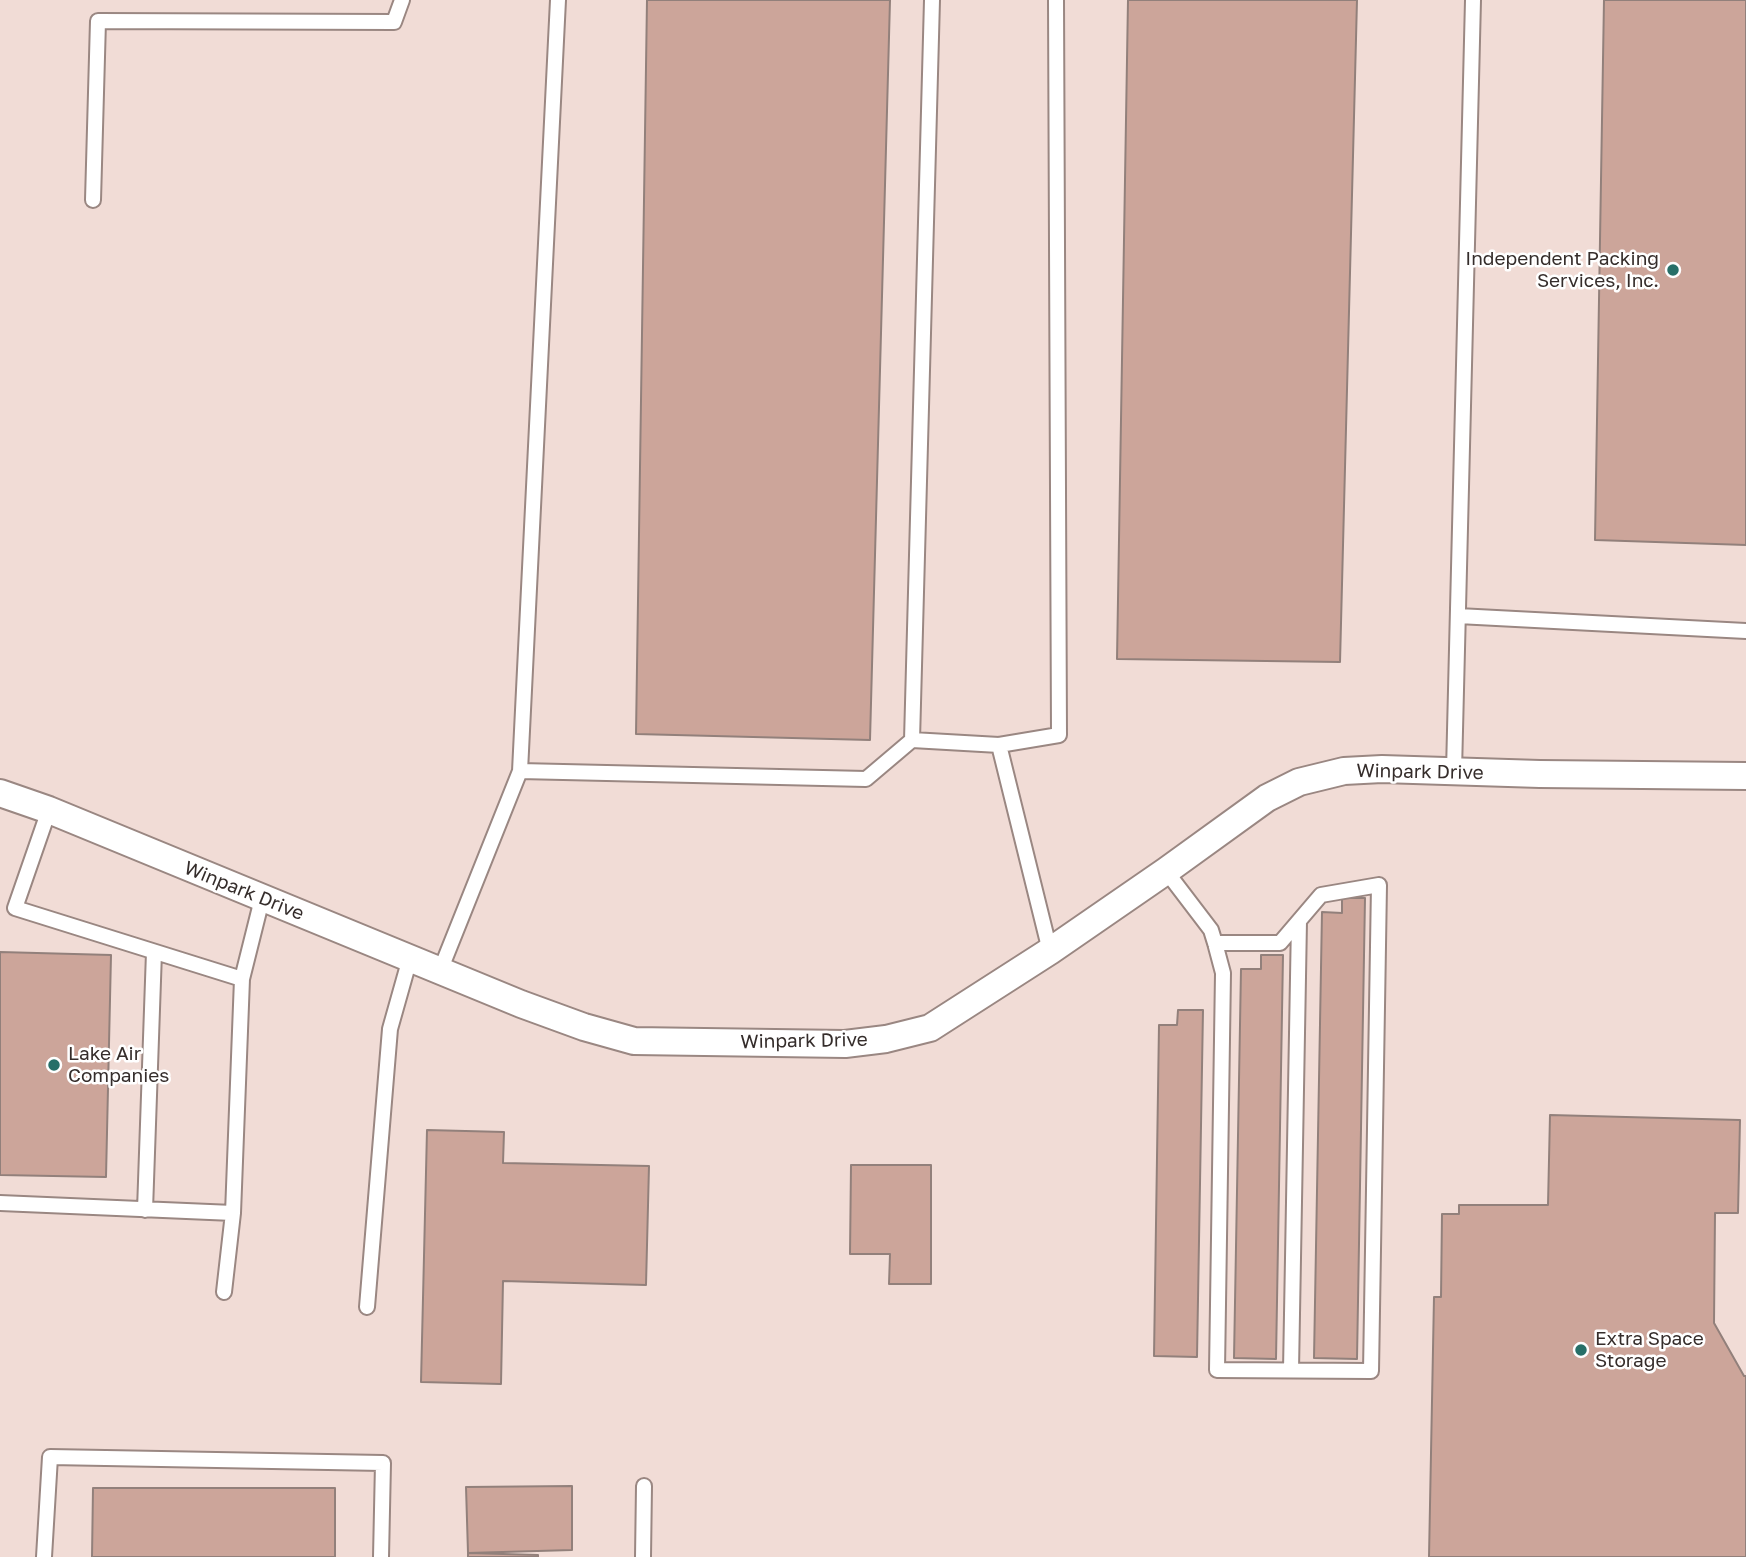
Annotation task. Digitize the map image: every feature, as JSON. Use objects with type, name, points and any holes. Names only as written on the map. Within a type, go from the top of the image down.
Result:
[{"type":"street","name":"Winpark Drive","points":[[0,793],[49,810],[262,899],[584,1027],[634,1041],[845,1044],[886,1039],[930,1028],[1050,951],[1267,798],[1299,782],[1344,771],[1382,769],[1746,776]]},
{"type":"lane","points":[[93,200],[98,21],[394,22],[402,0]]},
{"type":"lane","points":[[440,971],[520,771],[558,0]]},
{"type":"lane","points":[[912,740],[932,0]]},
{"type":"lane","points":[[520,771],[866,779],[912,740],[999,745],[1059,735],[1056,0]]},
{"type":"lane","points":[[1454,771],[1474,0]]},
{"type":"lane","points":[[1458,616],[1746,631]]},
{"type":"lane","points":[[999,745],[1050,951]]},
{"type":"lane","points":[[49,810],[15,908],[242,979]]},
{"type":"lane","points":[[1166,871],[1211,930],[1223,973],[1217,1370],[1371,1371],[1379,885],[1321,895],[1280,943],[1215,943]]},
{"type":"lane","points":[[224,1292],[233,1213],[242,979],[262,899]]},
{"type":"lane","points":[[1291,1370],[1299,921]]},
{"type":"lane","points":[[145,1210],[154,951]]},
{"type":"lane","points":[[367,1307],[390,1029],[410,958]]},
{"type":"lane","points":[[0,1203],[233,1213]]},
{"type":"lane","points":[[44,1557],[50,1457],[383,1462],[381,1557]]},
{"type":"lane","points":[[643,1557],[644,1486]]},
{"type":"building","points":[[647,0],[890,0],[870,740],[636,734]]},
{"type":"building","points":[[1128,0],[1357,0],[1340,662],[1117,659]]},
{"type":"building","name":"Independent Packing Services, Inc.","points":[[1604,0],[1746,0],[1746,545],[1595,540]]},
{"type":"building","points":[[1342,898],[1365,898],[1357,1359],[1314,1358],[1322,912],[1342,913]]},
{"type":"building","name":"Lake Air Companies","points":[[0,952],[111,955],[106,1177],[0,1175]]},
{"type":"building","points":[[1261,955],[1283,955],[1276,1359],[1234,1358],[1241,969],[1261,969]]},
{"type":"building","points":[[1178,1010],[1203,1010],[1197,1357],[1154,1356],[1159,1025],[1177,1025]]},
{"type":"building","name":"Extra Space Storage","points":[[1550,1115],[1740,1120],[1738,1213],[1715,1213],[1714,1323],[1746,1376],[1746,1557],[1429,1557],[1434,1297],[1441,1297],[1442,1214],[1459,1214],[1459,1205],[1548,1205]]},
{"type":"building","points":[[427,1130],[504,1132],[503,1163],[649,1166],[646,1285],[503,1281],[501,1384],[421,1382]]},
{"type":"building","points":[[851,1165],[931,1165],[931,1284],[889,1284],[890,1254],[850,1254]]},
{"type":"building","points":[[572,1486],[572,1550],[468,1553],[466,1487]]},
{"type":"building","points":[[93,1488],[335,1488],[335,1557],[92,1557]]},
{"type":"building","points":[[468,1553],[538,1555],[538,1557],[468,1557]]},
{"type":"place","name":"Independent Packing Services, Inc.","points":[[1673,270]]},
{"type":"place","name":"Lake Air Companies","points":[[54,1065]]},
{"type":"place","name":"Extra Space Storage","points":[[1581,1350]]}]
